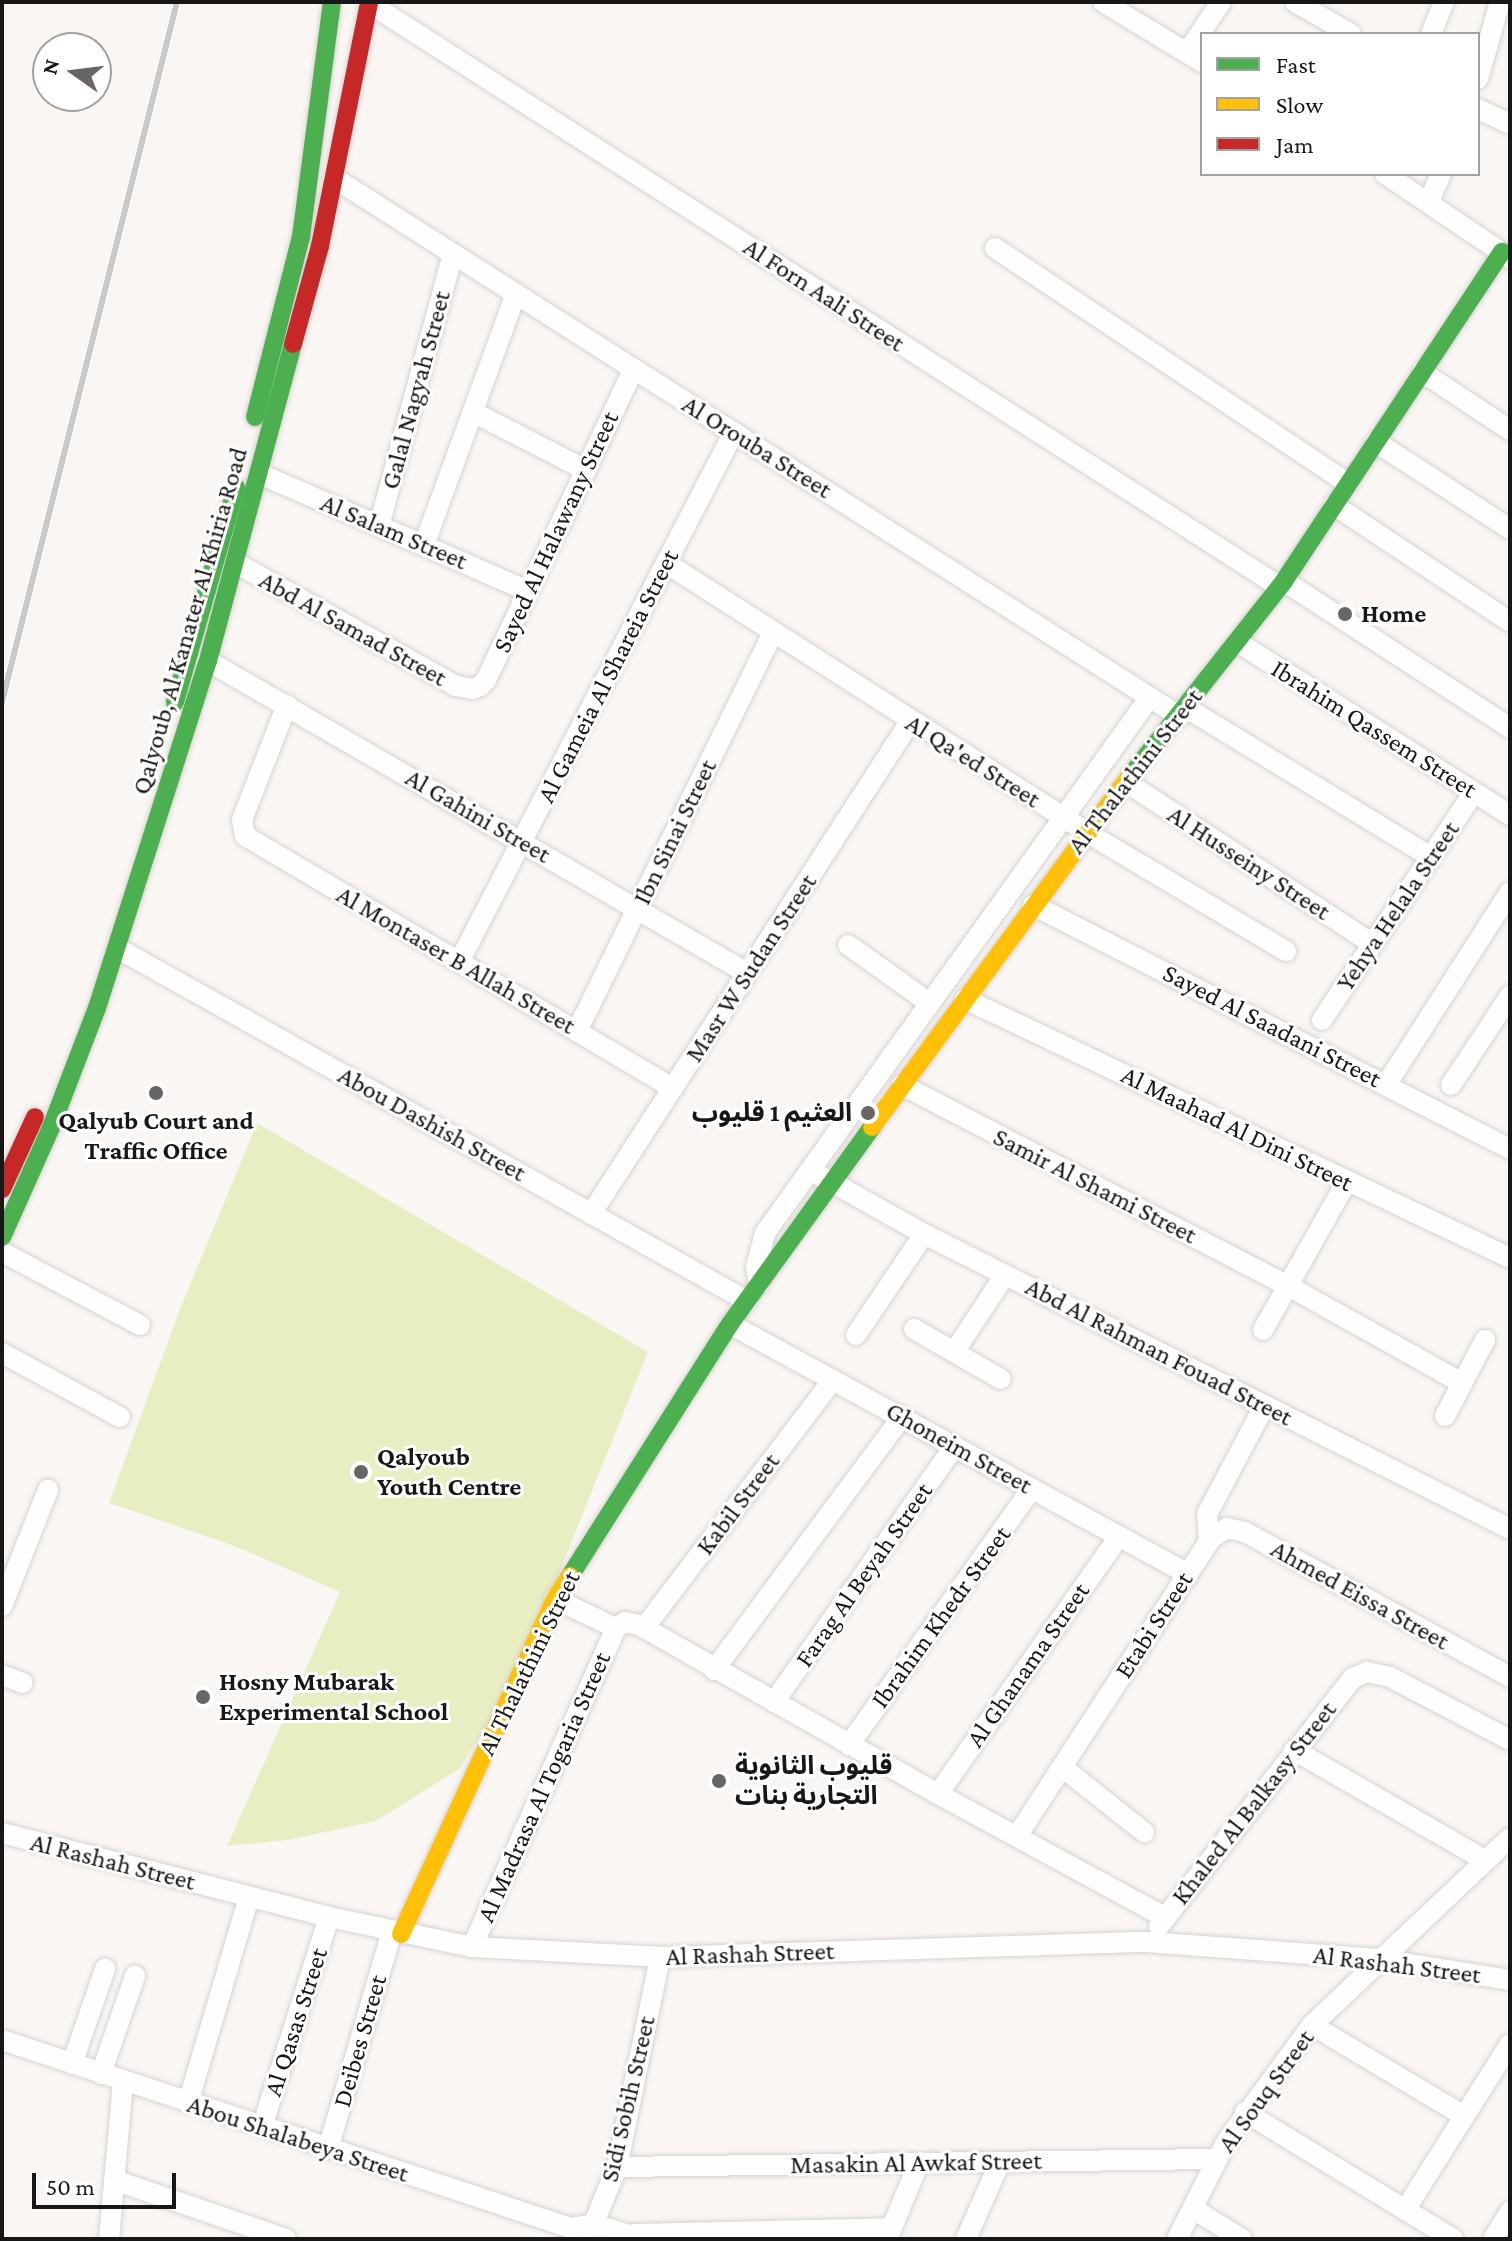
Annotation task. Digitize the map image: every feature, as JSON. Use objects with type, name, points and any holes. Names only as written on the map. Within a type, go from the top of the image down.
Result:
[{"type":"main road","name":"Qalyoub, Al Kanater Al Khiria Road","points":[[2,1189],[81,998],[143,811],[218,556],[301,237],[332,2]]},
{"type":"main road","name":"Qalyoub, Al Kanater Al Khiria Road","points":[[2,1237],[76,1067],[208,661],[260,474],[334,178],[369,2]]},
{"type":"main road","name":"Al Thalathini Street","points":[[396,1933],[555,1599],[730,1324],[1086,832],[1239,643],[1282,584],[1422,372],[1506,255]]},
{"type":"street","name":"Al Forn Aali Street","points":[[369,2],[1510,728]]},
{"type":"street","points":[[1103,2],[1194,58]]},
{"type":"street","points":[[1207,32],[1221,2]]},
{"type":"street","points":[[1295,2],[1348,32]]},
{"type":"street","points":[[1432,32],[1444,2]]},
{"type":"street","points":[[1480,72],[1500,2]]},
{"type":"street","points":[[1480,110],[1510,124]]},
{"type":"street","points":[[1388,176],[1506,255]]},
{"type":"street","points":[[1429,201],[1440,176]]},
{"type":"street","name":"Al Orouba Street","points":[[334,178],[1150,697],[1182,712],[1431,857]]},
{"type":"street","points":[[995,248],[1348,483]]},
{"type":"street","name":"Galal Nagyah Street","points":[[379,526],[453,254]]},
{"type":"street","points":[[424,545],[516,294]]},
{"type":"street","name":"Sayed Al Halawany Street","points":[[473,689],[486,680],[634,369]]},
{"type":"street","points":[[1422,372],[1510,430]]},
{"type":"street","points":[[473,412],[586,470]]},
{"type":"street","name":"Al Gameia Al Shareia Street","points":[[459,962],[734,432]]},
{"type":"street","points":[[1376,442],[1510,529]]},
{"type":"street","name":"Al Salam Street","points":[[260,474],[528,591]]},
{"type":"street","points":[[1334,505],[1510,622]]},
{"type":"street","name":"Abd Al Samad Street","points":[[236,563],[456,686],[473,689]]},
{"type":"street","name":"Al Qa'ed Street","points":[[666,563],[910,722],[1286,951]]},
{"type":"street","name":"Ibn Sinai Street","points":[[577,1031],[773,633]]},
{"type":"street","name":"Ibrahim Qassem Street","points":[[1239,643],[1510,815]]},
{"type":"street","name":"Al Gahini Street","points":[[208,661],[747,973]]},
{"type":"street","name":"Al Thalathini Street","points":[[759,1284],[756,1267],[765,1233],[1150,697]]},
{"type":"street","name":"Al Montaser B Allah Street","points":[[287,705],[242,820],[241,829],[252,841],[673,1088]]},
{"type":"street","name":"Masr W Sudan Street","points":[[591,1214],[910,722]]},
{"type":"street","name":"Al Husseiny Street","points":[[1126,782],[1373,944]]},
{"type":"street","name":"Yehya Helala Street","points":[[1322,1020],[1474,792]]},
{"type":"street","points":[[1386,1085],[1510,892]]},
{"type":"street","name":"Sayed Al Saadani Street","points":[[1033,905],[1510,1149]]},
{"type":"street","points":[[848,945],[928,1002]]},
{"type":"street","name":"Abou Dashish Street","points":[[117,948],[747,1301]]},
{"type":"street","points":[[1451,1085],[1510,996]]},
{"type":"street","name":"Al Maahad Al Dini Street","points":[[965,999],[1510,1258]]},
{"type":"street","name":"Samir Al Shami Street","points":[[902,1085],[1288,1286],[1462,1383]]},
{"type":"street","name":"Abd Al Rahman Fouad Street","points":[[810,1170],[924,1234],[1510,1529]]},
{"type":"street","points":[[1263,1330],[1347,1181]]},
{"type":"street","points":[[856,1335],[924,1234]]},
{"type":"street","points":[[2,1252],[140,1325]]},
{"type":"street","points":[[954,1352],[1005,1275]]},
{"type":"street","name":"Ghoneim Street","points":[[730,1324],[1188,1574]]},
{"type":"street","points":[[914,1329],[1001,1379]]},
{"type":"street","points":[[1445,1416],[1485,1340]]},
{"type":"street","points":[[2,1353],[120,1417]]},
{"type":"street","name":"Kabil Street","points":[[644,1628],[833,1380]]},
{"type":"street","name":"Etabi Street","points":[[1017,1836],[1209,1540],[1206,1517],[1265,1405]]},
{"type":"street","points":[[714,1670],[902,1417]]},
{"type":"street","name":"Farag Al Beyah Street","points":[[774,1702],[953,1448]]},
{"type":"street","name":"Ibrahim Khedr Street","points":[[849,1745],[1032,1488]]},
{"type":"street","points":[[2,1606],[9,1566],[48,1490]]},
{"type":"street","name":"Ahmed Eissa Street","points":[[1209,1540],[1227,1528],[1245,1532],[1510,1677]]},
{"type":"street","name":"Al Ghanama Street","points":[[938,1794],[1119,1536]]},
{"type":"street","points":[[555,1599],[616,1628],[630,1622],[644,1628],[849,1745],[1165,1917]]},
{"type":"street","name":"Al Madrasa Al Togaria Street","points":[[472,1947],[616,1628]]},
{"type":"street","name":"Khaled Al Balkasy Street","points":[[1147,1942],[1344,1686],[1367,1672],[1390,1677],[1510,1740]]},
{"type":"street","points":[[2,1675],[23,1683]]},
{"type":"street","points":[[1294,1750],[1483,1859]]},
{"type":"street","points":[[1062,1767],[1144,1832]]},
{"type":"street","name":"Al Rashah Street","points":[[2,1833],[329,1917],[472,1947],[660,1957],[1147,1942],[1378,1959],[1510,1980]]},
{"type":"street","name":"Al Souq Street","points":[[1177,2239],[1216,2159],[1245,2112],[1312,2025],[1483,1859],[1510,1838]]},
{"type":"street","points":[[188,2103],[249,1897]]},
{"type":"street","name":"Al Qasas Street","points":[[262,2127],[329,1917]]},
{"type":"street","name":"Deibes Street","points":[[328,2149],[396,1933]]},
{"type":"street","name":"Sidi Sobih Street","points":[[590,2231],[617,2167],[660,1957]]},
{"type":"street","points":[[72,2064],[105,1969]]},
{"type":"street","points":[[101,2074],[135,1976]]},
{"type":"street","points":[[1312,2025],[1464,2116]]},
{"type":"street","name":"Abou Shalabeya Street","points":[[2,2040],[571,2228],[638,2237],[890,2233]]},
{"type":"street","points":[[1405,2210],[1510,2044]]},
{"type":"street","points":[[109,2239],[123,2081]]},
{"type":"street","points":[[1245,2112],[1453,2239]]},
{"type":"street","name":"Masakin Al Awkaf Street","points":[[617,2167],[1216,2159]]},
{"type":"street","points":[[966,2239],[1000,2162]]},
{"type":"street","points":[[890,2233],[919,2163]]},
{"type":"street","points":[[114,2180],[286,2239]]},
{"type":"street","points":[[1193,2209],[1242,2239]]},
{"type":"street","points":[[1493,2239],[1510,2212]]},
{"type":"green space","name":"Qalyoub Youth Centre","points":[[257,1123],[648,1352],[514,1684],[459,1769],[376,1821],[288,1840],[227,1846],[340,1592],[232,1545],[109,1503],[180,1309]]},
{"type":"railway","points":[[2,702],[177,2]]},
{"type":"traffic: fast","points":[[255,417],[301,237],[332,2]]},
{"type":"traffic: fast","points":[[1131,775],[1284,581],[1502,252]]},
{"type":"traffic: fast","points":[[2,1237],[52,1125],[97,1008],[208,661],[293,344]]},
{"type":"traffic: fast","points":[[175,702],[236,488]]},
{"type":"traffic: fast","points":[[570,1576],[730,1324],[872,1127]]},
{"type":"traffic: slow","points":[[872,1127],[1131,775]]},
{"type":"traffic: slow","points":[[401,1934],[555,1599],[570,1576]]},
{"type":"traffic: jam","points":[[293,344],[320,246],[369,2]]},
{"type":"traffic: jam","points":[[2,1189],[35,1117]]},
{"type":"place","name":"Home","points":[[1345,614]]},
{"type":"place","name":"Qalyub Court and Traffic Office","points":[[156,1093]]},
{"type":"place","name":"العثيم 1 قليوب","points":[[868,1113]]},
{"type":"place","name":"Qalyoub Youth Centre","points":[[361,1472]]},
{"type":"place","name":"Hosny Mubarak Experimental School","points":[[203,1697]]},
{"type":"place","name":"قليوب الثانوية التجارية بنات","points":[[719,1781]]}]
